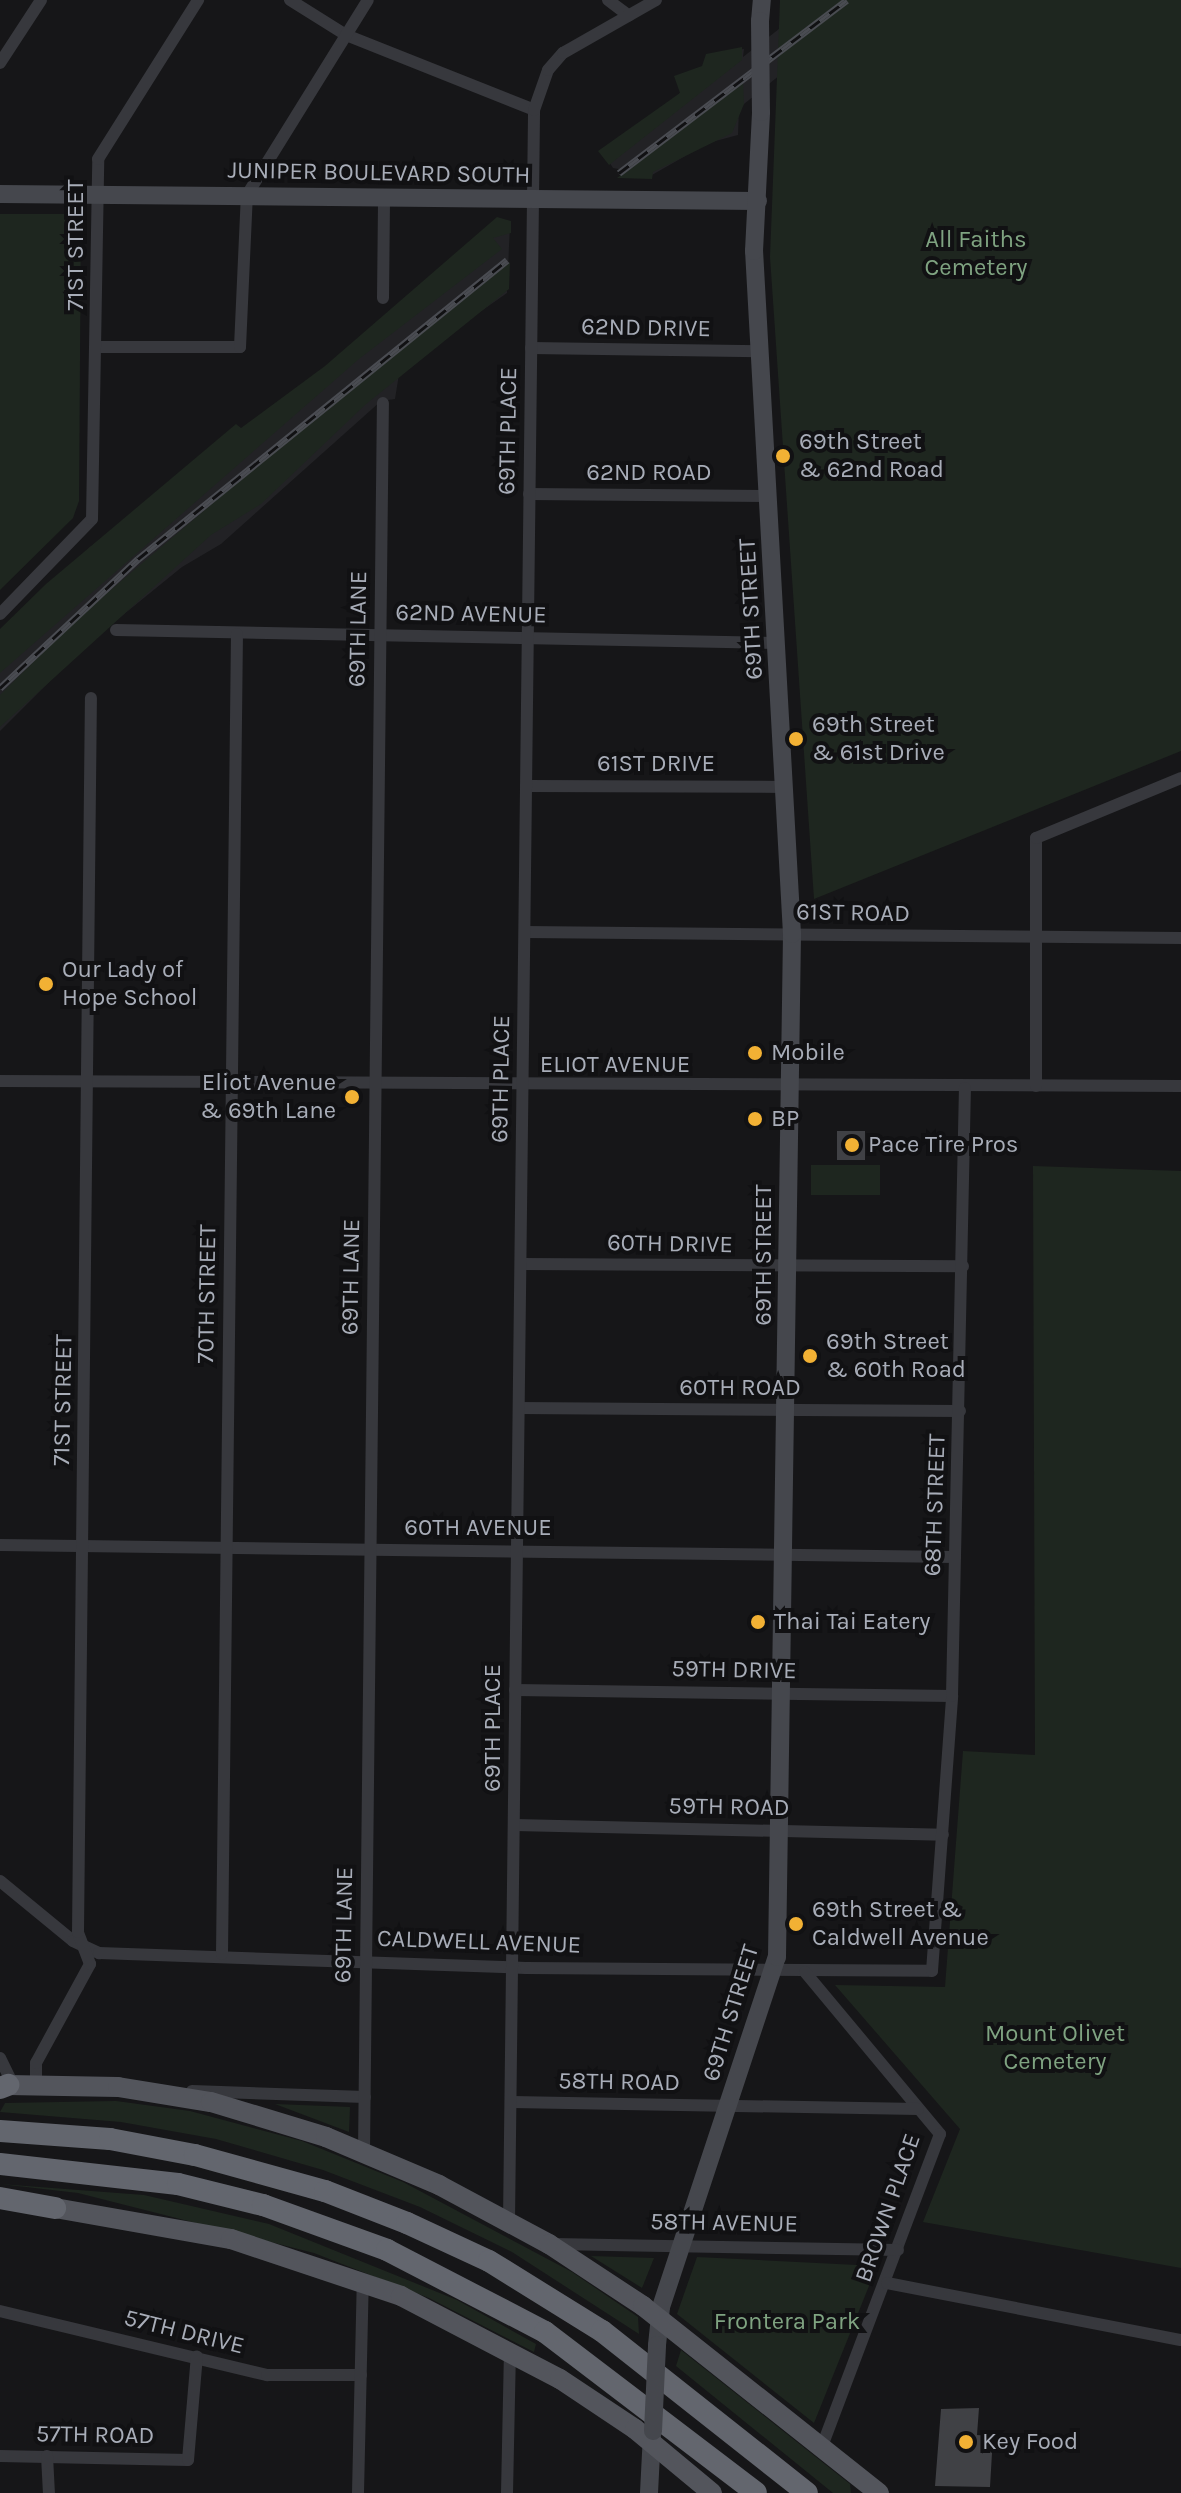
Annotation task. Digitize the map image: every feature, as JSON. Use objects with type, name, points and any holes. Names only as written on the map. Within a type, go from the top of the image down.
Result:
[{"type":"highway","points":[[0,2131],[110,2139],[195,2155],[325,2191],[407,2223],[489,2261],[602,2331],[807,2493]]},
{"type":"highway","points":[[0,2164],[178,2184],[263,2205],[387,2250],[545,2332],[756,2493]]},
{"type":"highway","points":[[0,2198],[55,2208]]},
{"type":"main road","name":"69TH STREET","points":[[649,2493],[659,2319],[774,1967],[788,1410],[792,934],[760,351],[758,201],[762,0]]},
{"type":"main road","name":"JUNIPER BOULEVARD SOUTH","points":[[0,194],[758,201]]},
{"type":"main road","points":[[5,2086],[149,2090],[239,2109],[364,2152],[509,2221],[549,2244],[659,2319],[879,2493]]},
{"type":"main road","points":[[0,2207],[55,2208],[186,2229],[363,2280],[510,2349],[652,2436],[712,2493]]},
{"type":"street","points":[[0,63],[41,0]]},
{"type":"street","name":"71ST STREET","points":[[0,614],[92,519],[98,159],[198,0]]},
{"type":"street","points":[[290,0],[346,35],[534,110]]},
{"type":"street","points":[[97,347],[240,347],[247,195],[368,0]]},
{"type":"street","points":[[608,0],[629,16]]},
{"type":"street","name":"69TH PLACE","points":[[509,2221],[534,110],[548,70],[563,53],[656,0]]},
{"type":"street","points":[[383,298],[384,198]]},
{"type":"street","name":"62ND DRIVE","points":[[531,348],[760,351]]},
{"type":"street","name":"69TH LANE","points":[[364,2152],[383,403]]},
{"type":"street","name":"62ND ROAD","points":[[529,494],[768,496]]},
{"type":"street","name":"62ND AVENUE","points":[[116,630],[777,643]]},
{"type":"street","name":"70TH STREET","points":[[222,1954],[237,634]]},
{"type":"street","name":"71ST STREET","points":[[36,2085],[36,2063],[90,1964],[78,1932],[91,698]]},
{"type":"street","points":[[1036,1086],[1036,838],[1181,778]]},
{"type":"street","name":"61ST DRIVE","points":[[526,786],[786,787]]},
{"type":"street","name":"61ST ROAD","points":[[525,932],[1181,938]]},
{"type":"street","name":"ELIOT AVENUE","points":[[0,1081],[965,1088],[1181,1086]]},
{"type":"street","name":"68TH STREET","points":[[932,1971],[952,1696],[965,1088]]},
{"type":"street","name":"60TH DRIVE","points":[[521,1264],[963,1266]]},
{"type":"street","name":"60TH ROAD","points":[[519,1408],[960,1411]]},
{"type":"street","name":"60TH AVENUE","points":[[0,1545],[955,1557]]},
{"type":"street","name":"59TH DRIVE","points":[[515,1690],[952,1696]]},
{"type":"street","name":"59TH ROAD","points":[[515,1825],[943,1835]]},
{"type":"street","points":[[0,1881],[85,1949]]},
{"type":"street","name":"CALDWELL AVENUE","points":[[85,1949],[513,1966],[774,1967],[805,1972],[932,1971]]},
{"type":"street","name":"BROWN PLACE","points":[[805,1972],[940,2134],[887,2283],[822,2447]]},
{"type":"street","points":[[0,2058],[5,2086]]},
{"type":"street","points":[[149,2090],[365,2097]]},
{"type":"street","name":"58TH ROAD","points":[[512,2102],[918,2109]]},
{"type":"street","name":"58TH AVENUE","points":[[549,2244],[682,2243],[898,2250]]},
{"type":"street","points":[[358,2493],[363,2280]]},
{"type":"street","points":[[887,2283],[1181,2340]]},
{"type":"street","name":"57TH DRIVE","points":[[0,2311],[267,2375],[361,2375]]},
{"type":"street","points":[[507,2493],[510,2349]]},
{"type":"street","name":"57TH ROAD","points":[[0,2456],[188,2460],[197,2356]]},
{"type":"street","points":[[47,2456],[49,2493]]},
{"type":"shaded area","points":[[816,0],[780,75],[739,108],[738,135],[708,143],[652,175],[613,168],[602,151],[655,115],[727,51],[744,49],[743,57]]},
{"type":"shaded area","points":[[494,222],[510,224],[507,293],[400,368],[395,399],[381,401],[221,544],[182,567],[86,645],[0,731],[0,634],[90,547],[331,365]]},
{"type":"green space","name":"All Faiths Cemetery","points":[[780,0],[1181,0],[1181,751],[814,899],[770,257]]},
{"type":"green space","points":[[742,47],[742,60],[609,165],[598,151],[680,93],[674,76],[702,66],[706,54]]},
{"type":"green space","points":[[743,81],[744,104],[732,133],[653,172],[652,179],[617,178]]},
{"type":"green space","points":[[0,214],[81,214],[79,501],[73,518],[0,590]]},
{"type":"green space","points":[[497,217],[511,221],[511,233],[493,238],[502,249],[359,359],[0,673],[0,629],[46,584],[236,424],[241,428],[325,366]]},
{"type":"green space","points":[[510,262],[509,289],[365,405],[261,504],[211,535],[0,727],[0,695],[80,616],[358,380]]},
{"type":"green space","points":[[811,1165],[880,1165],[880,1195],[811,1195]]},
{"type":"green space","name":"Mount Olivet Cemetery","points":[[1033,1166],[1181,1171],[1181,2268],[923,2222],[960,2129],[835,1985],[945,1987],[963,1751],[1035,1755]]},
{"type":"green space","points":[[116,2101],[190,2111],[302,2141],[403,2182],[572,2272],[638,2317],[639,2334],[512,2252],[420,2207],[323,2170],[216,2139],[121,2122],[0,2112],[5,2103]]},
{"type":"green space","points":[[275,2104],[350,2107],[349,2132]]},
{"type":"green space","points":[[0,2184],[144,2195],[269,2224],[457,2300],[536,2344],[534,2352],[429,2298],[314,2253],[78,2193]]},
{"type":"green space","points":[[591,2256],[654,2258],[642,2288]]},
{"type":"green space","name":"Frontera Park","points":[[697,2257],[877,2266],[814,2423],[677,2314]]},
{"type":"green space","points":[[681,2350],[850,2484],[851,2493],[833,2493],[676,2366]]},
{"type":"building","name":"Pace Tire Pros","points":[[837,1131],[865,1131],[865,1160],[837,1160]]},
{"type":"building","name":"Key Food","points":[[979,2408],[977,2435],[993,2436],[990,2487],[935,2486],[941,2409]]},
{"type":"railway","points":[[619,173],[847,0]]},
{"type":"railway","points":[[0,688],[138,559],[507,260]]},
{"type":"place","name":"69th Street & 62nd Road","points":[[783,456]]},
{"type":"place","name":"69th Street & 61st Drive","points":[[796,739]]},
{"type":"place","name":"Our Lady of Hope School","points":[[46,984]]},
{"type":"place","name":"Mobile","points":[[755,1053]]},
{"type":"place","name":"Eliot Avenue & 69th Lane","points":[[352,1097]]},
{"type":"place","name":"BP","points":[[755,1119]]},
{"type":"place","name":"Pace Tire Pros","points":[[852,1145]]},
{"type":"place","name":"69th Street & 60th Road","points":[[810,1356]]},
{"type":"place","name":"Thai Tai Eatery","points":[[758,1622]]},
{"type":"place","name":"69th Street & Caldwell Avenue","points":[[796,1924]]},
{"type":"place","name":"Key Food","points":[[966,2442]]}]
